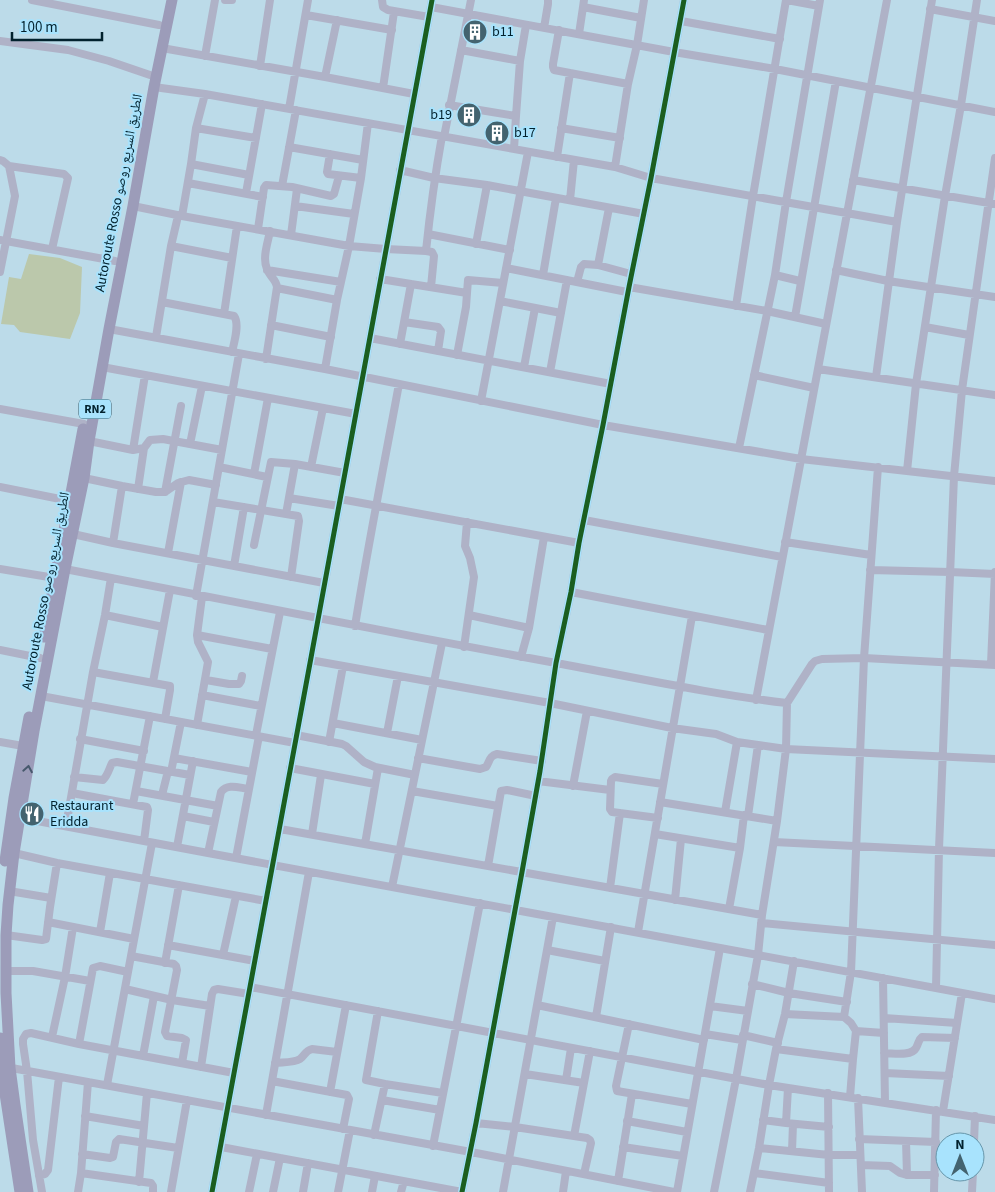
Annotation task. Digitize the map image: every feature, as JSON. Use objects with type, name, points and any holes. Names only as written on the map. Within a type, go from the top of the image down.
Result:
[{"type":"highway","name":"Autoroute Rosso الطريق السريع روصو","points":[[20,1192],[5,1124],[5,971],[15,816],[23,746],[70,501],[80,484],[84,424],[164,0]]},
{"type":"highway","name":"Autoroute Rosso الطريق السريع روصو","points":[[0,905],[15,816],[73,534],[80,484],[172,0]]},
{"type":"highway","name":"Autoroute Rosso الطريق السريع روصو","points":[[0,1038],[15,1105],[28,1192]]},
{"type":"street","points":[[32,0],[159,24]]},
{"type":"street","points":[[205,56],[215,0]]},
{"type":"street","points":[[226,0],[232,0]]},
{"type":"street","points":[[260,66],[270,0]]},
{"type":"street","points":[[282,186],[289,147],[296,72],[308,0]]},
{"type":"street","points":[[382,0],[383,7],[388,10],[429,17]]},
{"type":"street","points":[[426,251],[434,178],[471,0]]},
{"type":"street","points":[[544,28],[548,0]]},
{"type":"street","points":[[615,168],[644,0]]},
{"type":"street","points":[[220,1147],[404,1181],[431,1189],[462,1192],[516,910],[542,761],[556,663],[684,0]]},
{"type":"street","points":[[736,306],[786,0],[820,3],[775,275],[739,448]]},
{"type":"street","points":[[756,700],[887,0]]},
{"type":"street","points":[[876,378],[888,281],[932,0]]},
{"type":"street","points":[[907,471],[924,327],[977,0]]},
{"type":"street","points":[[212,1192],[431,3],[469,14],[775,69],[995,112]]},
{"type":"street","points":[[579,34],[584,3],[641,18]]},
{"type":"street","points":[[930,10],[995,20]]},
{"type":"street","points":[[382,88],[394,12]]},
{"type":"street","points":[[306,15],[392,30]]},
{"type":"street","points":[[325,77],[337,20]]},
{"type":"street","points":[[681,21],[780,39]]},
{"type":"street","points":[[514,149],[520,61],[526,24]]},
{"type":"street","points":[[559,30],[554,70],[628,84]]},
{"type":"street","points":[[0,41],[68,50],[150,75]]},
{"type":"street","points":[[162,48],[414,94]]},
{"type":"street","points":[[461,50],[520,61]]},
{"type":"street","points":[[557,157],[570,73]]},
{"type":"street","points":[[795,317],[836,81]]},
{"type":"street","points":[[154,87],[205,94],[443,136],[615,168],[651,178],[897,222]]},
{"type":"street","points":[[156,337],[171,246],[188,183],[196,128],[205,94]]},
{"type":"street","points":[[246,193],[262,104]]},
{"type":"street","points":[[450,105],[516,116]]},
{"type":"street","points":[[325,369],[361,178],[368,123]]},
{"type":"street","points":[[196,128],[256,138]]},
{"type":"street","points":[[561,128],[620,138]]},
{"type":"street","points":[[289,147],[363,160]]},
{"type":"street","points":[[481,401],[528,152]]},
{"type":"street","points":[[330,154],[328,174],[361,178]]},
{"type":"street","points":[[936,988],[954,476],[969,335],[992,204],[995,158]]},
{"type":"street","points":[[0,160],[9,166],[64,174],[68,178],[52,248]]},
{"type":"street","points":[[570,200],[574,160]]},
{"type":"street","points":[[192,164],[249,175]]},
{"type":"street","points":[[0,272],[3,240],[15,196],[9,166]]},
{"type":"street","points":[[400,170],[434,178],[487,185],[644,214]]},
{"type":"street","points":[[258,229],[266,185],[282,186],[332,196],[336,188],[338,176]]},
{"type":"street","points":[[854,180],[992,204]]},
{"type":"street","points":[[188,183],[263,197]]},
{"type":"street","points":[[476,244],[487,185]]},
{"type":"street","points":[[291,235],[297,189]]},
{"type":"street","points":[[542,275],[556,198]]},
{"type":"street","points":[[133,206],[349,246],[432,252],[434,256],[431,287]]},
{"type":"street","points":[[295,206],[354,214]]},
{"type":"street","points":[[598,265],[609,208]]},
{"type":"street","points":[[224,314],[237,226]]},
{"type":"street","points":[[266,359],[277,288],[276,281],[267,270],[266,258],[270,231]]},
{"type":"street","points":[[428,234],[510,250]]},
{"type":"street","points":[[3,240],[115,261]]},
{"type":"street","points":[[171,246],[232,258]]},
{"type":"street","points":[[577,282],[582,265],[598,265],[631,274]]},
{"type":"street","points":[[506,268],[577,282],[736,306],[826,324]]},
{"type":"street","points":[[267,270],[342,282]]},
{"type":"street","points":[[836,270],[888,281],[995,298]]},
{"type":"street","points":[[775,275],[800,281]]},
{"type":"street","points":[[380,279],[467,293]]},
{"type":"street","points":[[457,355],[466,307],[468,280],[503,283]]},
{"type":"street","points":[[550,372],[567,280]]},
{"type":"street","points":[[400,344],[411,284]]},
{"type":"street","points":[[277,288],[338,300]]},
{"type":"street","points":[[162,302],[231,315],[237,319],[232,391],[202,560],[197,635],[198,642],[208,662],[197,725]]},
{"type":"street","points":[[500,302],[561,313]]},
{"type":"street","points":[[524,368],[535,308]]},
{"type":"street","points":[[404,322],[438,328],[441,331],[438,351]]},
{"type":"street","points":[[271,325],[331,337]]},
{"type":"street","points":[[924,327],[969,335]]},
{"type":"street","points":[[109,329],[325,369],[603,425],[801,459],[995,481]]},
{"type":"street","points":[[370,338],[610,384]]},
{"type":"street","points":[[102,367],[356,414]]},
{"type":"street","points":[[818,369],[995,395]]},
{"type":"street","points":[[133,450],[145,375]]},
{"type":"street","points":[[754,375],[814,388]]},
{"type":"street","points":[[355,626],[365,562],[399,384]]},
{"type":"street","points":[[190,444],[202,386]]},
{"type":"street","points":[[254,474],[268,398]]},
{"type":"street","points":[[165,492],[181,406]]},
{"type":"street","points":[[311,467],[323,408]]},
{"type":"street","points":[[0,409],[84,424]]},
{"type":"street","points":[[138,489],[144,448],[150,440],[163,439],[222,450]]},
{"type":"street","points":[[89,441],[133,450],[144,448]]},
{"type":"street","points":[[257,458],[271,462],[345,472]]},
{"type":"street","points":[[254,545],[271,462]]},
{"type":"street","points":[[286,514],[295,464]]},
{"type":"street","points":[[219,467],[267,477]]},
{"type":"street","points":[[844,1017],[850,972],[864,658],[878,468]]},
{"type":"street","points":[[80,484],[122,486],[165,492],[172,486],[189,480],[216,485]]},
{"type":"street","points":[[168,553],[182,482]]},
{"type":"street","points":[[113,543],[122,486]]},
{"type":"street","points":[[0,487],[70,501]]},
{"type":"street","points":[[289,498],[377,506],[579,543]]},
{"type":"street","points":[[213,502],[298,516],[291,577]]},
{"type":"street","points":[[234,566],[244,507]]},
{"type":"street","points":[[584,520],[782,557]]},
{"type":"street","points":[[464,647],[474,577],[465,546],[467,522]]},
{"type":"street","points":[[73,534],[324,583]]},
{"type":"street","points":[[521,657],[529,628],[544,537]]},
{"type":"street","points":[[785,542],[871,555]]},
{"type":"street","points":[[0,569],[55,578]]},
{"type":"street","points":[[65,570],[442,643],[756,700],[787,703]]},
{"type":"street","points":[[714,1192],[758,955],[786,749],[787,703],[812,664],[824,658],[993,664],[995,573],[870,570]]},
{"type":"street","points":[[66,826],[80,739],[111,578]]},
{"type":"street","points":[[153,682],[170,590]]},
{"type":"street","points":[[571,592],[768,630]]},
{"type":"street","points":[[236,858],[252,772],[261,706],[280,612]]},
{"type":"street","points":[[105,615],[163,627]]},
{"type":"street","points":[[469,615],[529,628]]},
{"type":"street","points":[[638,932],[692,616]]},
{"type":"street","points":[[197,635],[272,649]]},
{"type":"street","points":[[392,887],[442,643]]},
{"type":"street","points":[[0,650],[40,658]]},
{"type":"street","points":[[310,660],[550,703],[672,728],[716,734],[736,742],[786,749],[995,759]]},
{"type":"street","points":[[329,742],[343,666]]},
{"type":"street","points":[[93,672],[170,686],[165,719]]},
{"type":"street","points":[[206,680],[239,684],[242,676]]},
{"type":"street","points":[[387,733],[398,676]]},
{"type":"street","points":[[202,695],[261,706]]},
{"type":"street","points":[[41,696],[257,736],[329,742],[346,746],[369,765],[415,775]]},
{"type":"street","points":[[573,786],[588,711]]},
{"type":"street","points":[[133,804],[150,716]]},
{"type":"street","points":[[162,795],[174,758],[181,722]]},
{"type":"street","points":[[333,723],[422,740]]},
{"type":"street","points":[[80,739],[144,751]]},
{"type":"street","points":[[0,742],[23,746]]},
{"type":"street","points":[[725,812],[736,742]]},
{"type":"street","points":[[730,910],[758,745]]},
{"type":"street","points":[[418,758],[480,769],[486,767],[490,758],[497,754],[542,761]]},
{"type":"street","points":[[174,758],[252,772]]},
{"type":"street","points":[[177,847],[193,761]]},
{"type":"street","points":[[74,777],[103,780],[107,777],[112,763],[116,762],[190,775]]},
{"type":"street","points":[[290,768],[375,784]]},
{"type":"street","points":[[365,844],[378,768]]},
{"type":"street","points":[[312,834],[321,775]]},
{"type":"street","points":[[658,818],[610,811],[610,782],[615,777],[663,784]]},
{"type":"street","points":[[538,781],[610,790]]},
{"type":"street","points":[[208,853],[221,792],[228,786],[249,789]]},
{"type":"street","points":[[488,866],[500,793],[507,790],[536,796]]},
{"type":"street","points":[[136,791],[218,806]]},
{"type":"street","points":[[412,791],[498,806]]},
{"type":"street","points":[[72,793],[144,806],[148,810],[145,879],[107,1085]]},
{"type":"street","points":[[660,802],[777,821]]},
{"type":"street","points":[[610,888],[620,813]]},
{"type":"street","points":[[15,816],[995,999]]},
{"type":"street","points":[[183,816],[214,822]]},
{"type":"street","points":[[280,829],[645,894],[730,910],[762,919],[852,932],[995,945]]},
{"type":"street","points":[[655,834],[740,848]]},
{"type":"street","points":[[675,900],[681,839]]},
{"type":"street","points":[[774,842],[995,853]]},
{"type":"street","points":[[14,853],[57,863],[266,901]]},
{"type":"street","points":[[6,935],[45,940],[57,863]]},
{"type":"street","points":[[266,1115],[309,872]]},
{"type":"street","points":[[100,932],[110,873]]},
{"type":"street","points":[[164,963],[179,886]]},
{"type":"street","points":[[9,891],[51,898]]},
{"type":"street","points":[[223,955],[236,896]]},
{"type":"street","points":[[433,1146],[480,903]]},
{"type":"street","points":[[503,1192],[553,917]]},
{"type":"street","points":[[48,922],[134,939]]},
{"type":"street","points":[[52,1037],[65,977],[73,926]]},
{"type":"street","points":[[596,1017],[611,927]]},
{"type":"street","points":[[168,945],[255,961]]},
{"type":"street","points":[[6,1067],[470,1152],[676,1192],[720,948]]},
{"type":"street","points":[[547,950],[605,961]]},
{"type":"street","points":[[131,956],[174,964],[177,968],[166,1034],[167,1036],[185,1038],[182,1063]]},
{"type":"street","points":[[750,1192],[794,962]]},
{"type":"street","points":[[79,1044],[93,968],[97,966],[128,972]]},
{"type":"street","points":[[5,971],[33,971],[90,981]]},
{"type":"street","points":[[883,978],[885,1102]]},
{"type":"street","points":[[752,984],[789,993],[846,1002]]},
{"type":"street","points":[[125,989],[172,1000],[210,1006]]},
{"type":"street","points":[[201,1067],[214,990],[249,991],[287,994],[769,1085],[995,1120]]},
{"type":"street","points":[[937,1132],[962,993]]},
{"type":"street","points":[[143,1056],[154,996]]},
{"type":"street","points":[[330,1092],[346,1005]]},
{"type":"street","points":[[537,1005],[704,1037],[743,1038],[853,1059]]},
{"type":"street","points":[[710,1006],[748,1011]]},
{"type":"street","points":[[378,1011],[366,1078],[368,1081],[443,1093]]},
{"type":"street","points":[[785,1014],[844,1017],[856,1031],[853,1059],[854,1097],[860,1139],[862,1192]]},
{"type":"street","points":[[884,1018],[957,1024]]},
{"type":"street","points":[[629,1024],[617,1091],[692,1104]]},
{"type":"street","points":[[856,1031],[884,1033]]},
{"type":"street","points":[[42,1192],[33,1140],[23,1044],[26,1034],[31,1033],[79,1044],[234,1073]]},
{"type":"street","points":[[884,1053],[913,1052],[919,1039],[922,1037],[955,1038]]},
{"type":"street","points":[[566,1080],[571,1048]]},
{"type":"street","points":[[275,1063],[300,1059],[312,1049],[337,1052]]},
{"type":"street","points":[[574,1136],[590,1051]]},
{"type":"street","points":[[885,1072],[948,1076]]},
{"type":"street","points":[[525,1074],[584,1083]]},
{"type":"street","points":[[39,1176],[45,1174],[48,1170],[59,1077]]},
{"type":"street","points":[[272,1081],[349,1096],[347,1130],[338,1192]]},
{"type":"street","points":[[78,1192],[88,1082]]},
{"type":"street","points":[[374,1135],[386,1084]]},
{"type":"street","points":[[788,1088],[792,1151]]},
{"type":"street","points":[[139,1182],[147,1093]]},
{"type":"street","points":[[828,1093],[829,1192]]},
{"type":"street","points":[[618,1181],[632,1094]]},
{"type":"street","points":[[171,1192],[187,1100]]},
{"type":"street","points":[[382,1100],[440,1110]]},
{"type":"street","points":[[85,1116],[144,1126]]},
{"type":"street","points":[[974,1132],[975,1116]]},
{"type":"street","points":[[764,1120],[829,1127]]},
{"type":"street","points":[[627,1121],[687,1132]]},
{"type":"street","points":[[476,1122],[587,1138],[591,1143],[584,1174]]},
{"type":"street","points":[[82,1154],[113,1157],[116,1142],[119,1139],[178,1148]]},
{"type":"street","points":[[860,1139],[935,1142]]},
{"type":"street","points":[[906,1141],[907,1175]]},
{"type":"street","points":[[623,1146],[683,1156]]},
{"type":"street","points":[[759,1148],[829,1155],[860,1155]]},
{"type":"street","points":[[249,1192],[257,1154]]},
{"type":"street","points":[[273,1192],[280,1158]]},
{"type":"street","points":[[303,1192],[308,1163]]},
{"type":"street","points":[[861,1165],[890,1166],[907,1175],[935,1176],[934,1192]]},
{"type":"street","points":[[563,1192],[566,1171]]},
{"type":"street","points":[[81,1173],[152,1184],[153,1192]]},
{"type":"street","points":[[754,1173],[829,1182]]},
{"type":"street","points":[[372,1192],[375,1176]]},
{"type":"street","points":[[401,1192],[404,1181]]},
{"type":"green space","points":[[29,254],[60,258],[82,267],[80,313],[70,339],[20,332],[14,325],[1,324],[9,277],[21,279]]},
{"type":"cycle path","points":[[212,1192],[432,0]]},
{"type":"cycle path","points":[[462,1192],[540,771],[556,663],[684,0]]},
{"type":"place","name":"b11","points":[[475,32]]},
{"type":"place","name":"b19","points":[[469,115]]},
{"type":"place","name":"b17","points":[[497,133]]},
{"type":"place","name":"Restaurant Eridda","points":[[32,814]]}]
